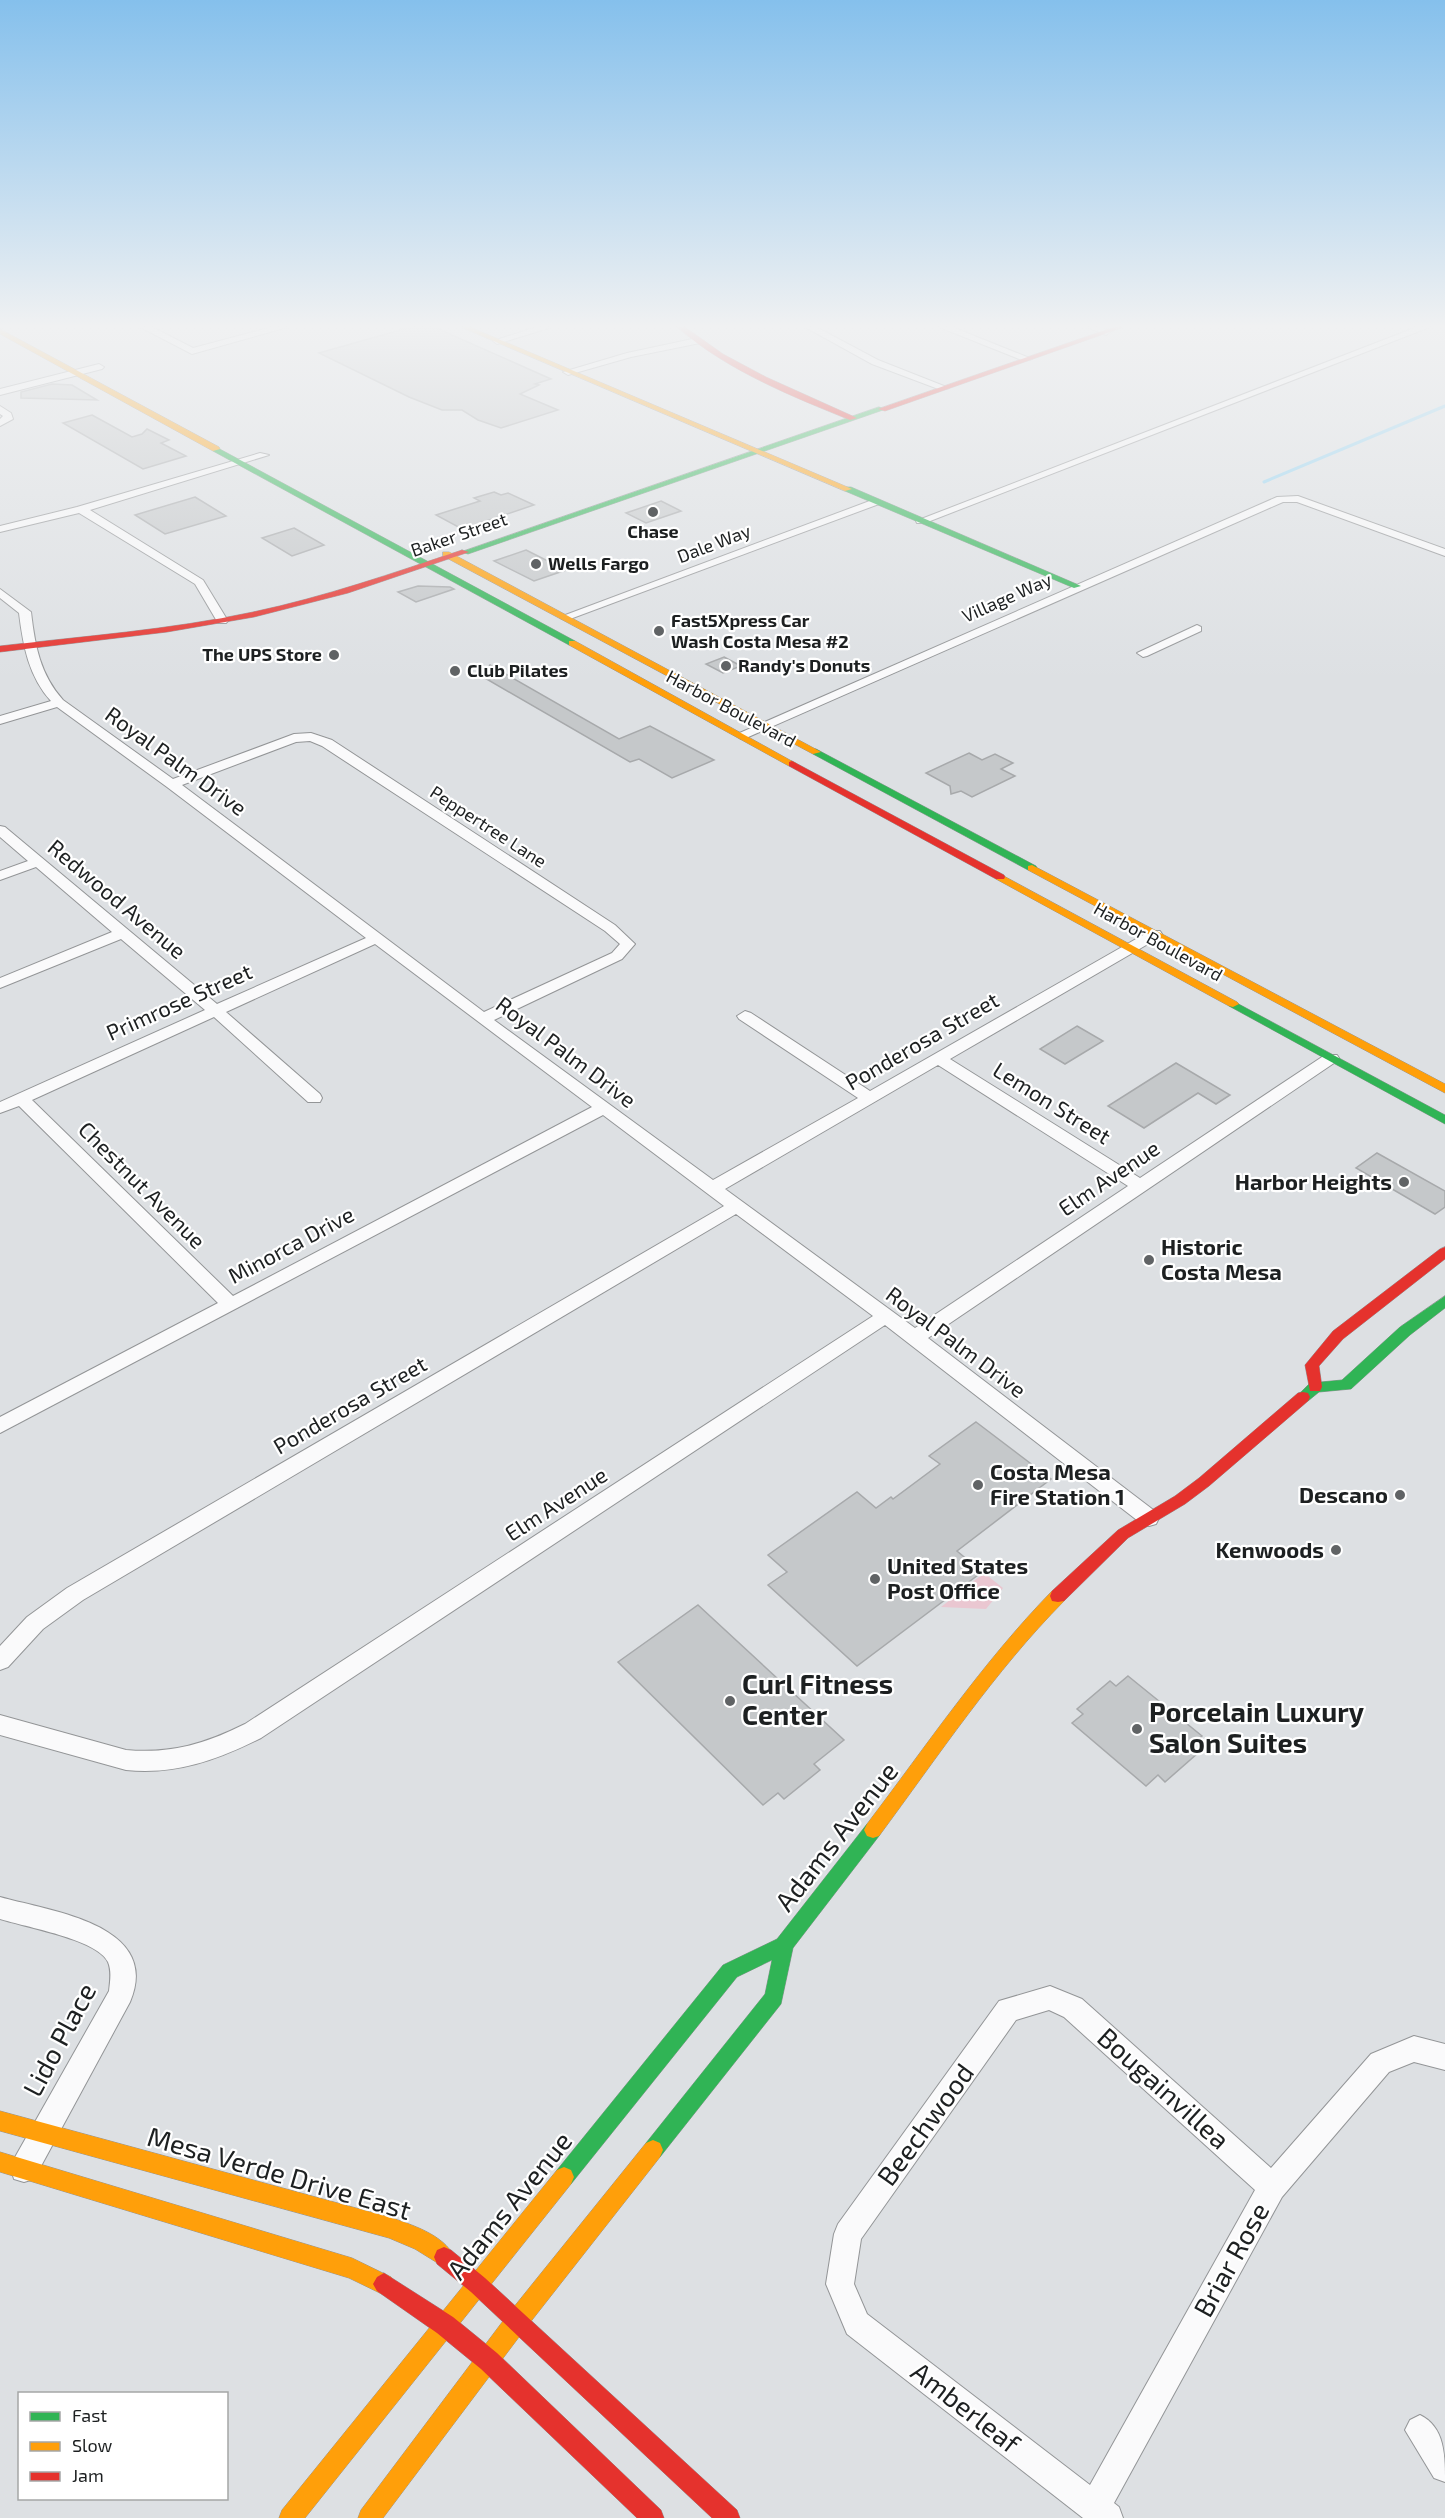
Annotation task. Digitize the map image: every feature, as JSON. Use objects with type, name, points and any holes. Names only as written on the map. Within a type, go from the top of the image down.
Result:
[{"type":"main road","name":"Harbor Boulevard","points":[[206,445],[1445,1120]]},
{"type":"main road","points":[[245,445],[269,458]]},
{"type":"main road","points":[[743,445],[1077,586]]},
{"type":"main road","name":"Baker Street","points":[[0,649],[222,621],[362,587],[777,445]]},
{"type":"main road","name":"Harbor Boulevard","points":[[434,547],[1445,1089]]},
{"type":"main road","points":[[1445,1252],[1338,1335],[1312,1365],[1315,1387],[1346,1385],[1405,1331],[1445,1301]]},
{"type":"main road","name":"Adams Avenue","points":[[369,2518],[517,2321],[774,1998],[784,1945],[1017,1637],[1123,1534],[1180,1500],[1234,1458],[1315,1387]]},
{"type":"main road","name":"Adams Avenue","points":[[290,2518],[730,1971],[784,1945]]},
{"type":"main road","name":"Mesa Verde Drive East","points":[[0,2121],[352,2218],[397,2228],[432,2247],[478,2285],[729,2518]]},
{"type":"main road","points":[[12,2166],[352,2268],[393,2288],[445,2325],[489,2361],[653,2518]]},
{"type":"street","points":[[921,521],[1120,445]]},
{"type":"street","points":[[0,529],[81,509],[239,463],[269,458]]},
{"type":"street","name":"Village Way","points":[[741,735],[1077,586],[1281,499],[1298,499],[1445,553]]},
{"type":"street","name":"Dale Way","points":[[566,617],[875,502]]},
{"type":"street","points":[[81,509],[199,582],[222,621]]},
{"type":"street","name":"Royal Palm Drive","points":[[0,592],[25,612],[29,644],[44,685],[59,703],[172,784],[483,1019],[886,1316],[1149,1518]]},
{"type":"street","points":[[1143,653],[1197,629]]},
{"type":"street","points":[[0,720],[59,703]]},
{"type":"street","name":"Peppertree Lane","points":[[172,784],[294,738],[311,737],[327,743],[600,922],[628,944],[617,956],[483,1019]]},
{"type":"street","name":"Redwood Avenue","points":[[0,830],[215,1010],[314,1098]]},
{"type":"street","points":[[0,876],[37,862]]},
{"type":"street","points":[[0,983],[122,933]]},
{"type":"street","name":"Ponderosa Street","points":[[713,1188],[1155,934]]},
{"type":"street","name":"Primrose Street","points":[[0,1108],[377,938]]},
{"type":"street","points":[[745,1016],[869,1098]]},
{"type":"street","name":"Elm Avenue","points":[[914,1338],[1331,1058]]},
{"type":"street","name":"Lemon Street","points":[[939,1059],[1141,1186]]},
{"type":"street","name":"Chestnut Avenue","points":[[22,1099],[230,1304]]},
{"type":"street","name":"Minorca Drive","points":[[0,1426],[604,1108]]},
{"type":"street","name":"Ponderosa Street","points":[[0,1661],[36,1623],[75,1594],[736,1206]]},
{"type":"street","name":"Elm Avenue","points":[[0,1725],[126,1760],[146,1762],[183,1760],[201,1755],[253,1731],[886,1316]]},
{"type":"street","name":"Lido Place","points":[[0,1908],[98,1936],[115,1950],[125,1977],[121,1993],[44,2132],[12,2166]]},
{"type":"street","name":"Bougainvillea","points":[[1050,1998],[1073,2008],[1272,2187]]},
{"type":"street","name":"Beechwood","points":[[840,2284],[848,2234],[1008,2010],[1050,1998]]},
{"type":"street","name":"Briar Rose","points":[[1101,2513],[1272,2187],[1380,2063],[1414,2049],[1445,2057]]},
{"type":"street","name":"Amberleaf","points":[[840,2284],[857,2324],[1101,2513]]},
{"type":"street","points":[[1420,2430],[1445,2467]]},
{"type":"shaded area","points":[[984,1573],[1003,1588],[986,1609],[941,1607]]},
{"type":"building","points":[[100,445],[164,445],[186,456],[143,469]]},
{"type":"building","points":[[494,492],[501,495],[508,493],[534,505],[462,529],[436,515],[480,501],[474,498]]},
{"type":"building","points":[[195,497],[226,516],[165,534],[135,515]]},
{"type":"building","name":"Chase","points":[[661,501],[681,511],[646,523],[626,513]]},
{"type":"building","points":[[294,528],[324,545],[292,556],[262,538]]},
{"type":"building","name":"Wells Fargo","points":[[526,550],[566,570],[534,581],[494,561]]},
{"type":"building","points":[[418,586],[454,589],[416,602],[398,592]]},
{"type":"building","points":[[724,657],[741,666],[723,673],[706,664]]},
{"type":"building","points":[[490,665],[619,739],[650,726],[714,760],[672,778],[639,759],[630,762],[483,677]]},
{"type":"building","points":[[969,753],[982,760],[995,754],[1013,763],[1001,769],[1015,776],[972,797],[961,791],[951,794],[950,786],[926,773]]},
{"type":"building","points":[[1077,1026],[1103,1041],[1065,1064],[1040,1049]]},
{"type":"building","points":[[1176,1063],[1230,1095],[1216,1104],[1198,1093],[1144,1128],[1108,1106]]},
{"type":"building","name":"Harbor Heights","points":[[1377,1153],[1445,1191],[1445,1207],[1435,1214],[1356,1168]]},
{"type":"building","name":"United States Post Office","points":[[976,1422],[1051,1479],[957,1551],[982,1572],[857,1666],[768,1585],[787,1572],[768,1555],[857,1492],[876,1508],[891,1497],[893,1499],[940,1464],[929,1456]]},
{"type":"building","name":"Curl Fitness Center","points":[[698,1605],[844,1740],[814,1764],[820,1770],[784,1799],[778,1793],[763,1805],[618,1662]]},
{"type":"building","name":"Porcelain Luxury Salon Suites","points":[[1128,1676],[1202,1736],[1190,1746],[1198,1753],[1165,1782],[1158,1775],[1146,1786],[1072,1723],[1083,1714],[1077,1709],[1110,1681],[1116,1686]]},
{"type":"waterway","points":[[1264,482],[1353,445]]},
{"type":"traffic: fast","points":[[465,552],[778,445]]},
{"type":"traffic: fast","points":[[216,449],[572,643]]},
{"type":"traffic: fast","points":[[848,489],[1077,586]]},
{"type":"traffic: fast","points":[[816,752],[1032,868]]},
{"type":"traffic: fast","points":[[1233,1004],[1445,1120]]},
{"type":"traffic: fast","points":[[1303,1397],[1315,1387],[1346,1385],[1405,1331],[1445,1301]]},
{"type":"traffic: fast","points":[[653,2150],[774,1998],[784,1945],[873,1830]]},
{"type":"traffic: fast","points":[[564,2177],[730,1971],[784,1945]]},
{"type":"traffic: slow","points":[[208,445],[216,449]]},
{"type":"traffic: slow","points":[[743,445],[848,489]]},
{"type":"traffic: slow","points":[[446,554],[816,752]]},
{"type":"traffic: slow","points":[[572,643],[792,764]]},
{"type":"traffic: slow","points":[[1032,868],[1445,1089]]},
{"type":"traffic: slow","points":[[1000,877],[1233,1004]]},
{"type":"traffic: slow","points":[[873,1830],[984,1679],[1032,1622],[1058,1596]]},
{"type":"traffic: slow","points":[[0,2121],[389,2228],[412,2236],[444,2257]]},
{"type":"traffic: slow","points":[[369,2518],[517,2321],[653,2150]]},
{"type":"traffic: slow","points":[[0,2162],[352,2268],[384,2284]]},
{"type":"traffic: slow","points":[[290,2518],[564,2177]]},
{"type":"traffic: jam","points":[[0,649],[167,630],[254,615],[345,591],[465,552]]},
{"type":"traffic: jam","points":[[792,764],[1000,877]]},
{"type":"traffic: jam","points":[[1315,1387],[1312,1365],[1338,1335],[1445,1252]]},
{"type":"traffic: jam","points":[[1058,1596],[1123,1534],[1180,1500],[1204,1482],[1303,1397]]},
{"type":"traffic: jam","points":[[444,2257],[478,2285],[729,2518]]},
{"type":"traffic: jam","points":[[384,2284],[445,2325],[489,2361],[653,2518]]},
{"type":"place","name":"Chase","points":[[653,512]]},
{"type":"place","name":"Wells Fargo","points":[[536,564]]},
{"type":"place","name":"Fast5Xpress Car Wash Costa Mesa #2","points":[[659,631]]},
{"type":"place","name":"The UPS Store","points":[[334,655]]},
{"type":"place","name":"Randy's Donuts","points":[[726,666]]},
{"type":"place","name":"Club Pilates","points":[[455,671]]},
{"type":"place","name":"Harbor Heights","points":[[1404,1182]]},
{"type":"place","name":"Historic Costa Mesa","points":[[1149,1260]]},
{"type":"place","name":"Costa Mesa Fire Station 1","points":[[978,1485]]},
{"type":"place","name":"Descano","points":[[1400,1495]]},
{"type":"place","name":"Kenwoods","points":[[1336,1550]]},
{"type":"place","name":"United States Post Office","points":[[875,1579]]},
{"type":"place","name":"Curl Fitness Center","points":[[730,1701]]},
{"type":"place","name":"Porcelain Luxury Salon Suites","points":[[1137,1729]]}]
